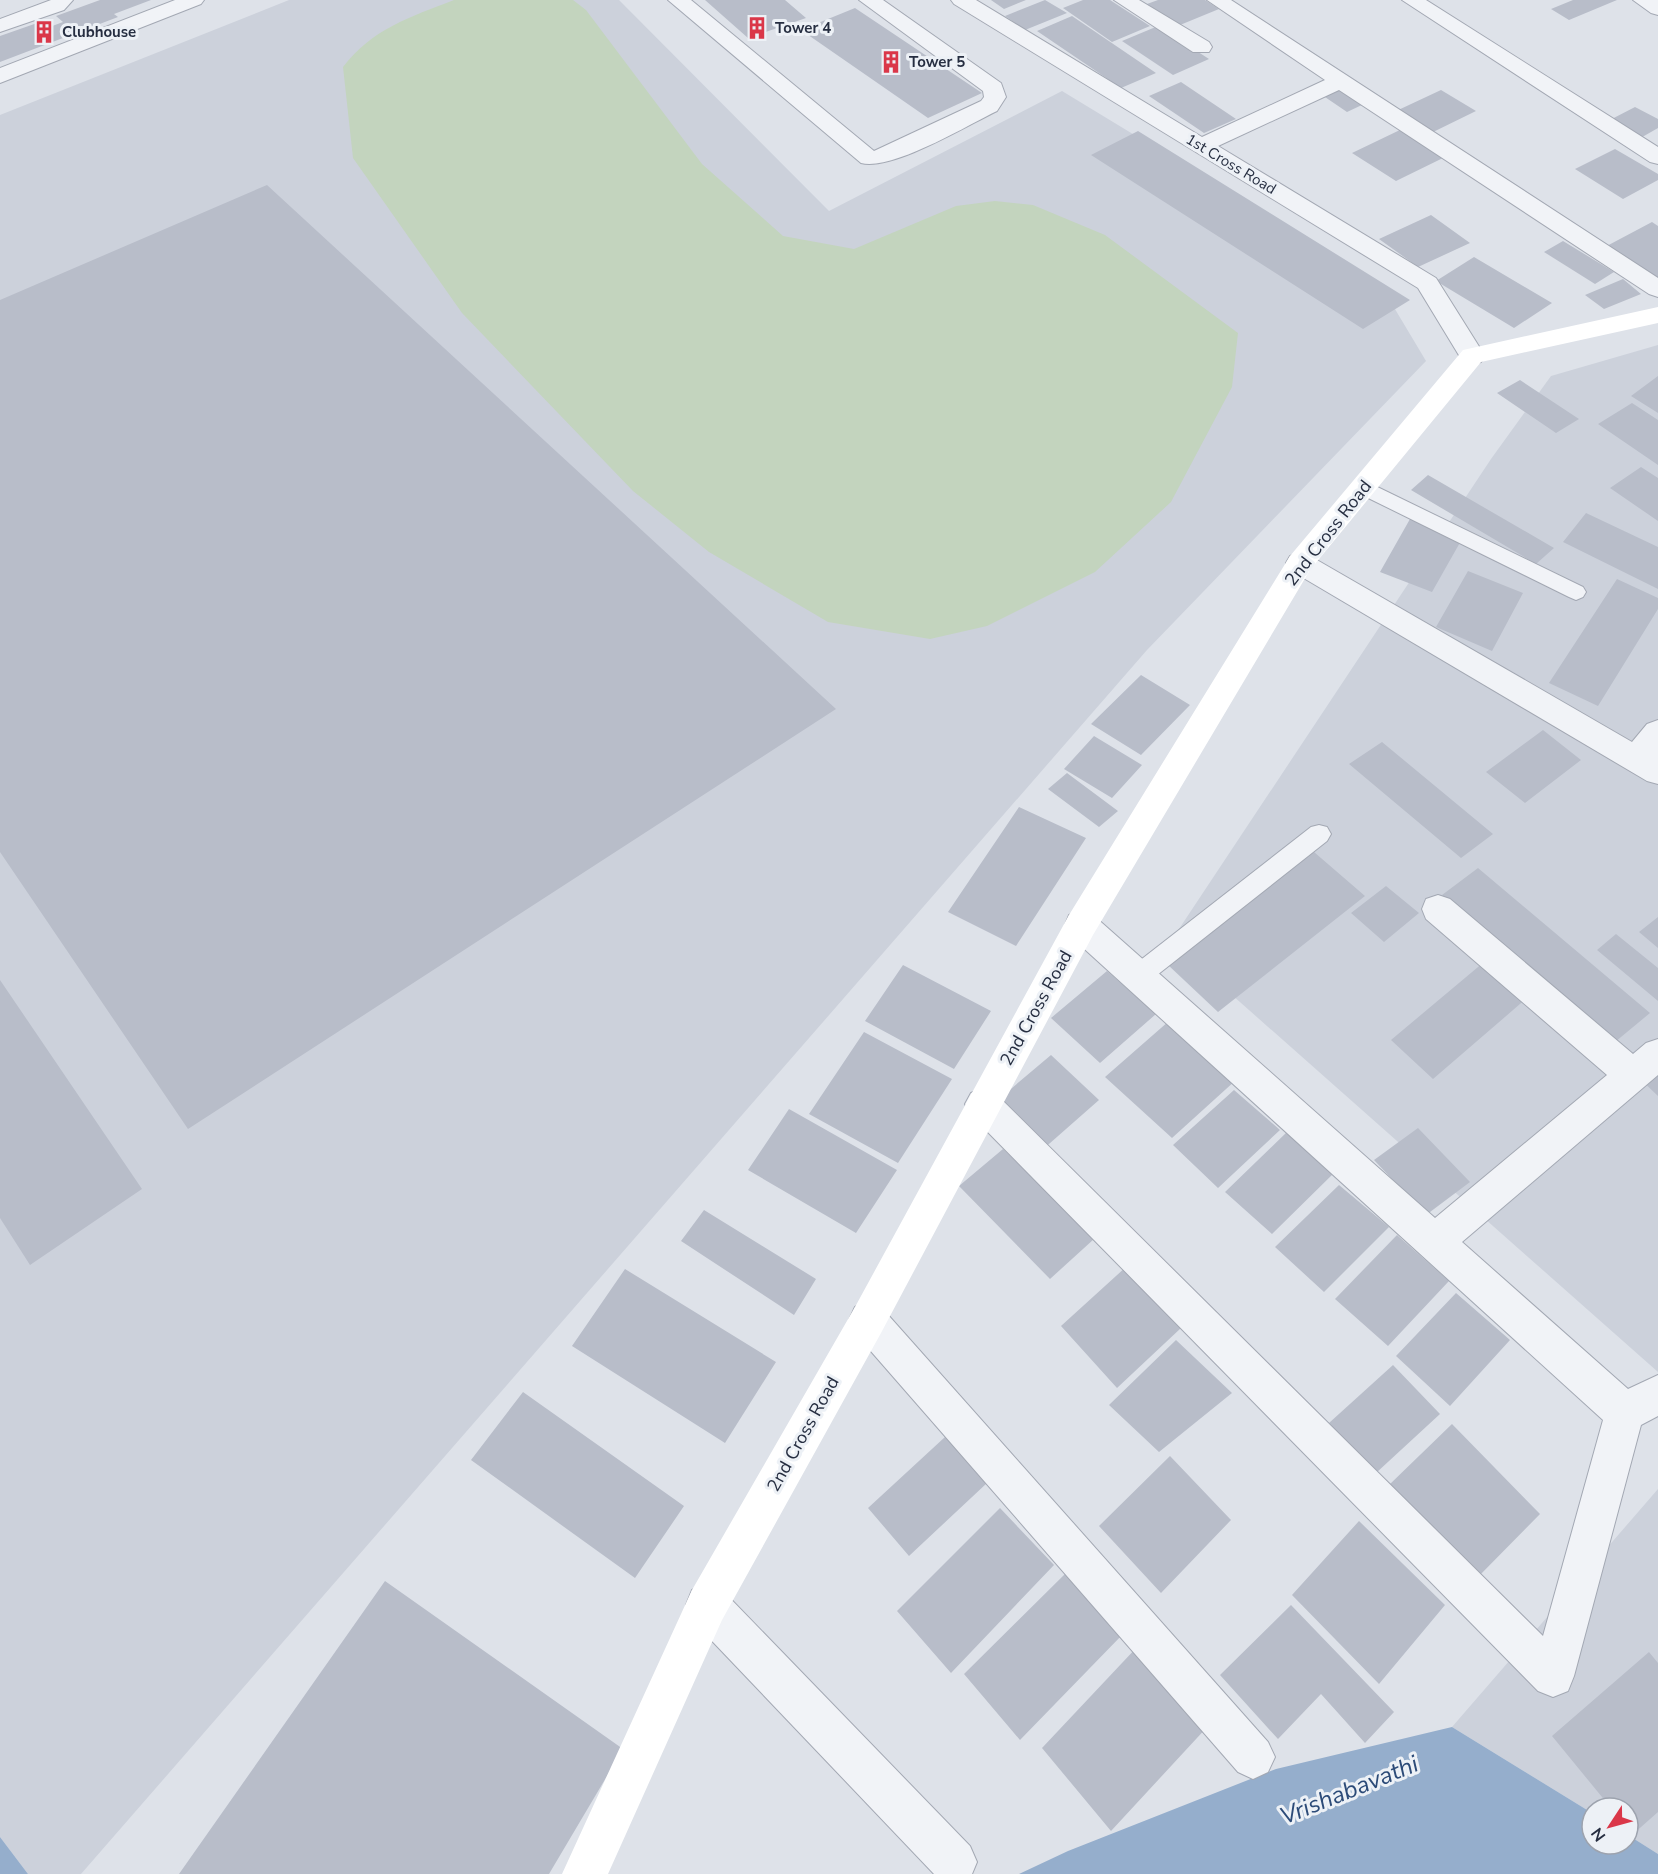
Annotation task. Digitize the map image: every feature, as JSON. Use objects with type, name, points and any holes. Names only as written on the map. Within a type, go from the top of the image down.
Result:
[{"type":"street","points":[[0,26],[57,6],[63,0]]},
{"type":"street","points":[[0,76],[194,0]]},
{"type":"street","points":[[678,0],[869,158],[883,157],[989,106],[995,97],[993,88],[869,0]]},
{"type":"street","name":"1st Cross Road","points":[[961,0],[1427,283],[1472,356]]},
{"type":"street","points":[[1124,0],[1201,47]]},
{"type":"street","points":[[1217,0],[1658,289]]},
{"type":"street","points":[[1412,0],[1658,157]]},
{"type":"street","points":[[1643,0],[1658,9]]},
{"type":"street","points":[[1202,146],[1341,81]]},
{"type":"street","points":[[1472,356],[1658,315]]},
{"type":"street","name":"2nd Cross Road","points":[[585,1874],[707,1605],[867,1320],[1081,925],[1300,563],[1472,356]]},
{"type":"street","points":[[1300,563],[1647,766],[1658,732]]},
{"type":"street","points":[[1434,1242],[1645,1064],[1438,909]]},
{"type":"street","points":[[983,1104],[1553,1676],[1642,1404],[1434,1242],[1081,925]]},
{"type":"street","points":[[867,1320],[1253,1757]]},
{"type":"street","points":[[707,1605],[954,1862]]},
{"type":"lane","points":[[1363,487],[1576,592]]},
{"type":"lane","points":[[1138,976],[1319,834]]},
{"type":"shaded area","points":[[289,0],[619,0],[829,211],[1062,91],[1380,284],[1426,361],[1147,650],[81,1874],[28,1874],[0,1837],[0,115]]},
{"type":"shaded area","points":[[1658,345],[1658,1372],[1171,941],[1491,459],[1551,376]]},
{"type":"shaded area","points":[[1658,1489],[1658,1854],[1640,1843],[1640,1796],[1580,1796],[1580,1806],[1452,1727]]},
{"type":"green space","points":[[454,0],[573,0],[586,10],[702,164],[783,236],[854,249],[956,206],[995,201],[1033,205],[1105,235],[1238,333],[1232,387],[1171,502],[1095,572],[987,626],[930,639],[828,622],[709,552],[633,491],[462,313],[353,158],[343,67],[366,43],[379,34],[407,19]]},
{"type":"water","name":"Vrishabavathi","points":[[1452,1727],[1580,1806],[1580,1856],[1640,1856],[1640,1843],[1658,1854],[1658,1874],[1019,1874],[1068,1851],[1276,1769]]},
{"type":"water","points":[[0,1837],[28,1874],[0,1874]]},
{"type":"building","name":"Clubhouse","points":[[100,0],[151,0],[114,14],[118,17],[0,62],[0,36],[40,22],[47,28],[63,22],[56,16]]},
{"type":"building","name":"Tower 4","points":[[705,0],[785,0],[806,18],[748,38]]},
{"type":"building","points":[[991,0],[1026,0],[1004,9]]},
{"type":"building","points":[[1045,0],[1067,13],[1025,30],[1005,16]]},
{"type":"building","points":[[1083,0],[1110,0],[1150,26],[1112,42],[1063,8]]},
{"type":"building","points":[[1158,0],[1205,0],[1219,9],[1180,25],[1147,4]]},
{"type":"building","points":[[1573,0],[1617,0],[1569,20],[1551,9]]},
{"type":"building","name":"Tower 5","points":[[855,8],[982,93],[928,118],[801,30]]},
{"type":"building","points":[[1072,16],[1156,73],[1121,88],[1037,31]]},
{"type":"building","points":[[1158,26],[1209,59],[1173,75],[1122,41]]},
{"type":"building","points":[[1181,82],[1236,119],[1204,133],[1149,96]]},
{"type":"building","points":[[1338,87],[1364,104],[1347,112],[1322,95]]},
{"type":"building","points":[[1441,90],[1476,111],[1429,134],[1394,112]]},
{"type":"building","points":[[1635,107],[1658,119],[1658,128],[1637,140],[1606,122]]},
{"type":"building","points":[[1402,129],[1445,157],[1396,181],[1352,153]]},
{"type":"building","points":[[1138,131],[1410,300],[1363,329],[1091,155]]},
{"type":"building","points":[[1615,149],[1658,174],[1658,180],[1623,199],[1575,169]]},
{"type":"building","points":[[267,185],[836,709],[188,1129],[0,852],[0,300]]},
{"type":"building","points":[[1431,215],[1470,243],[1418,267],[1379,239]]},
{"type":"building","points":[[1652,222],[1658,226],[1658,282],[1603,248]]},
{"type":"building","points":[[1563,241],[1614,272],[1595,284],[1544,252]]},
{"type":"building","points":[[1474,257],[1552,303],[1514,328],[1436,281]]},
{"type":"building","points":[[1623,279],[1641,294],[1604,309],[1585,295]]},
{"type":"building","points":[[1658,376],[1658,413],[1631,396]]},
{"type":"building","points":[[1520,380],[1579,419],[1556,433],[1497,393]]},
{"type":"building","points":[[1632,403],[1658,420],[1658,465],[1598,424]]},
{"type":"building","points":[[1641,467],[1658,478],[1658,521],[1610,488]]},
{"type":"building","points":[[1428,475],[1554,548],[1536,564],[1411,490]]},
{"type":"building","points":[[1586,513],[1658,547],[1658,589],[1563,542]]},
{"type":"building","points":[[1410,519],[1462,539],[1432,592],[1380,572]]},
{"type":"building","points":[[1468,571],[1523,593],[1492,651],[1436,627]]},
{"type":"building","points":[[1617,579],[1658,598],[1658,609],[1598,706],[1549,683]]},
{"type":"building","points":[[1141,675],[1190,705],[1141,755],[1091,724]]},
{"type":"building","points":[[1543,730],[1581,760],[1525,803],[1486,772]]},
{"type":"building","points":[[1094,736],[1142,765],[1112,798],[1064,769]]},
{"type":"building","points":[[1382,742],[1493,834],[1461,858],[1349,764]]},
{"type":"building","points":[[1067,773],[1118,811],[1099,827],[1048,789]]},
{"type":"building","points":[[1019,807],[1086,838],[1016,946],[948,912]]},
{"type":"building","points":[[1314,852],[1365,896],[1218,1012],[1167,964]]},
{"type":"building","points":[[1478,868],[1650,1013],[1615,1042],[1442,895]]},
{"type":"building","points":[[1386,886],[1419,913],[1384,942],[1351,913]]},
{"type":"building","points":[[1658,917],[1658,948],[1639,932]]},
{"type":"building","points":[[1616,934],[1658,968],[1658,1001],[1597,950]]},
{"type":"building","points":[[1484,962],[1527,998],[1433,1079],[1391,1040]]},
{"type":"building","points":[[903,965],[991,1011],[954,1069],[865,1021]]},
{"type":"building","points":[[1107,971],[1156,1014],[1100,1063],[1051,1018]]},
{"type":"building","points":[[0,980],[142,1189],[30,1265],[0,1218]]},
{"type":"building","points":[[1169,1021],[1236,1080],[1172,1138],[1105,1077]]},
{"type":"building","points":[[864,1032],[952,1079],[898,1163],[809,1114]]},
{"type":"building","points":[[1051,1055],[1099,1100],[1041,1151],[993,1104]]},
{"type":"building","points":[[1658,1061],[1658,1096],[1637,1076]]},
{"type":"building","points":[[1234,1090],[1280,1130],[1218,1188],[1173,1145]]},
{"type":"building","points":[[789,1109],[897,1170],[856,1233],[748,1170]]},
{"type":"building","points":[[1418,1128],[1470,1182],[1426,1215],[1374,1160]]},
{"type":"building","points":[[1288,1131],[1335,1172],[1272,1234],[1225,1192]]},
{"type":"building","points":[[1003,1149],[1094,1239],[1050,1279],[959,1186]]},
{"type":"building","points":[[1339,1185],[1389,1227],[1324,1292],[1275,1247]]},
{"type":"building","points":[[704,1210],[816,1279],[794,1315],[681,1241]]},
{"type":"building","points":[[1397,1235],[1449,1281],[1388,1346],[1335,1299]]},
{"type":"building","points":[[1127,1266],[1181,1328],[1117,1388],[1061,1326]]},
{"type":"building","points":[[625,1269],[776,1362],[725,1443],[572,1346]]},
{"type":"building","points":[[1456,1293],[1510,1340],[1450,1406],[1396,1356]]},
{"type":"building","points":[[1176,1340],[1232,1393],[1159,1452],[1109,1405]]},
{"type":"building","points":[[1393,1365],[1440,1414],[1376,1473],[1329,1423]]},
{"type":"building","points":[[523,1392],[684,1506],[635,1578],[471,1460]]},
{"type":"building","points":[[1452,1424],[1540,1514],[1477,1578],[1389,1485]]},
{"type":"building","points":[[945,1437],[987,1483],[909,1556],[868,1508]]},
{"type":"building","points":[[1170,1456],[1231,1520],[1161,1593],[1099,1526]]},
{"type":"building","points":[[1000,1508],[1054,1565],[951,1673],[897,1611]]},
{"type":"building","points":[[1359,1521],[1445,1605],[1379,1684],[1292,1595]]},
{"type":"building","points":[[1067,1572],[1123,1634],[1020,1740],[964,1674]]},
{"type":"building","points":[[385,1581],[623,1749],[549,1874],[179,1874]]},
{"type":"building","points":[[1291,1605],[1394,1712],[1365,1743],[1321,1694],[1278,1739],[1220,1675]]},
{"type":"building","points":[[1138,1646],[1209,1725],[1111,1831],[1042,1748]]},
{"type":"building","points":[[1649,1652],[1658,1663],[1658,1812],[1640,1828],[1640,1796],[1601,1796],[1552,1736]]},
{"type":"place","name":"Tower 4","points":[[757,28]]},
{"type":"place","name":"Clubhouse","points":[[44,32]]},
{"type":"place","name":"Tower 5","points":[[891,62]]}]
